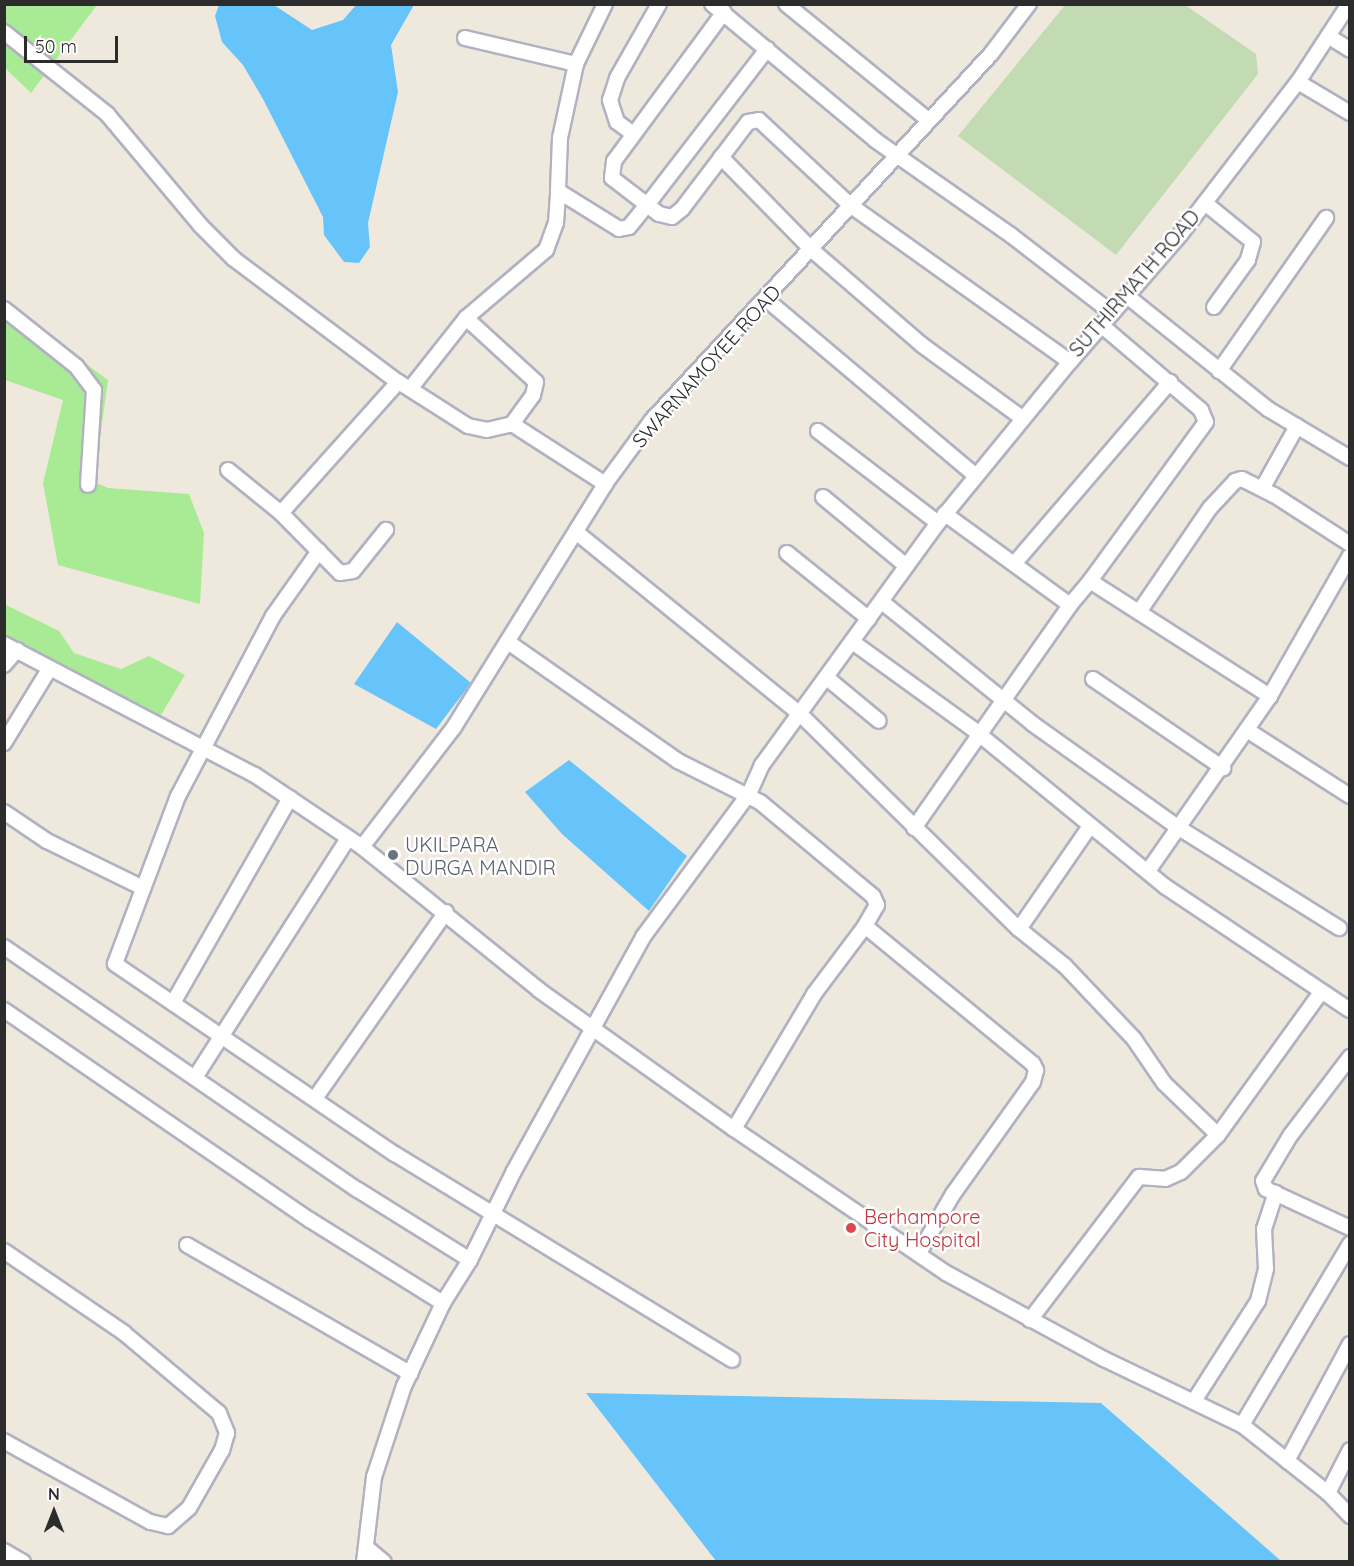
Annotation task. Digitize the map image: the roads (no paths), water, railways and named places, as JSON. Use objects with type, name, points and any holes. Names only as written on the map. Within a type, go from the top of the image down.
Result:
[{"type":"street","points":[[281,513],[404,386],[466,318],[546,250],[556,223],[560,138],[576,64],[605,4]]},
{"type":"street","points":[[633,134],[617,122],[610,100],[617,78],[660,4]]},
{"type":"street","points":[[786,4],[928,120]]},
{"type":"street","name":"SWARNAMOYEE ROAD","points":[[362,847],[454,727],[605,484],[652,420],[767,300],[896,153],[991,54],[1029,4]]},
{"type":"street","name":"SUTHIRMATH ROAD","points":[[721,157],[748,122],[759,120],[850,205],[1070,362],[1205,203],[1298,82],[1349,4]]},
{"type":"street","points":[[1022,418],[922,345],[812,250],[721,157],[676,215],[662,216],[610,172],[718,8],[874,140],[896,153],[1112,313]]},
{"type":"street","points":[[4,33],[107,114],[200,225],[234,259],[404,386],[477,429],[512,424],[605,484]]},
{"type":"street","points":[[1328,36],[1350,50]]},
{"type":"street","points":[[465,38],[576,64]]},
{"type":"street","points":[[558,191],[619,229],[629,227],[768,49]]},
{"type":"street","points":[[1298,82],[1350,113]]},
{"type":"street","points":[[1205,203],[1253,242],[1248,260],[1214,307]]},
{"type":"street","points":[[1218,371],[1326,218]]},
{"type":"street","points":[[1127,296],[1218,371],[1297,426],[1350,458]]},
{"type":"street","points":[[767,300],[976,476]]},
{"type":"street","points":[[4,309],[76,366],[94,390],[88,484]]},
{"type":"street","points":[[466,318],[536,382],[533,395],[512,424]]},
{"type":"street","points":[[914,828],[1070,605],[1205,428],[1205,417],[1201,410],[1101,325]]},
{"type":"street","points":[[364,1562],[374,1477],[387,1431],[411,1374],[443,1303],[470,1260],[491,1216],[591,1029],[643,937],[749,794],[762,765],[854,643],[906,566],[1022,418],[1070,362]]},
{"type":"street","points":[[1014,564],[1170,382]]},
{"type":"street","points":[[1262,489],[1297,426]]},
{"type":"street","points":[[818,431],[941,519],[1014,564],[1070,605]]},
{"type":"street","points":[[228,470],[281,513],[340,573],[349,573],[386,530]]},
{"type":"street","points":[[1139,612],[1210,508],[1234,481],[1242,479],[1262,489],[1350,544]]},
{"type":"street","points":[[823,497],[906,566]]},
{"type":"street","points":[[576,532],[800,714],[1018,929],[1065,966],[1134,1039],[1164,1083],[1218,1135]]},
{"type":"street","points":[[319,551],[273,616],[178,796],[115,964],[491,1216],[732,1360]]},
{"type":"street","points":[[787,553],[870,619]]},
{"type":"street","points":[[1148,871],[1223,768],[1270,696],[1350,556]]},
{"type":"street","points":[[1090,581],[1270,696]]},
{"type":"street","points":[[882,602],[1003,700],[1179,828],[1339,928]]},
{"type":"street","points":[[508,642],[678,761],[749,794],[873,896],[877,905],[865,926],[814,994],[734,1129]]},
{"type":"street","points":[[854,643],[979,735],[1148,871],[1350,1010]]},
{"type":"street","points":[[4,665],[11,647],[204,748],[290,798],[362,847],[446,912],[501,961],[591,1029],[946,1273],[1030,1320],[1242,1425],[1328,1493],[1350,1516]]},
{"type":"street","points":[[4,743],[50,669]]},
{"type":"street","points":[[827,678],[879,721]]},
{"type":"street","points":[[1093,679],[1223,768]]},
{"type":"street","points":[[1247,730],[1350,796]]},
{"type":"street","points":[[173,1003],[290,798]]},
{"type":"street","points":[[4,812],[47,840],[143,888]]},
{"type":"street","points":[[1018,929],[1090,826]]},
{"type":"street","points":[[196,1076],[348,838]]},
{"type":"street","points":[[315,1097],[446,912]]},
{"type":"street","points":[[865,926],[1036,1070],[1033,1082],[953,1194],[920,1253]]},
{"type":"street","points":[[4,946],[196,1076],[358,1190],[470,1260]]},
{"type":"street","points":[[1030,1320],[1139,1177],[1165,1179],[1181,1172],[1218,1135],[1322,992]]},
{"type":"street","points":[[4,1010],[310,1220],[443,1303]]},
{"type":"street","points":[[1350,1057],[1265,1175],[1264,1187],[1350,1228]]},
{"type":"street","points":[[1194,1401],[1258,1301],[1266,1269],[1264,1229],[1276,1193]]},
{"type":"street","points":[[1242,1425],[1350,1244]]},
{"type":"street","points":[[188,1245],[411,1374]]},
{"type":"street","points":[[4,1251],[124,1333],[219,1413],[227,1433],[222,1450],[189,1508],[168,1526],[150,1522],[4,1441]]},
{"type":"street","points":[[1287,1461],[1350,1344]]},
{"type":"street","points":[[1328,1493],[1350,1450]]},
{"type":"street","points":[[366,1547],[384,1562]]},
{"type":"street","points":[[4,1551],[23,1562]]},
{"type":"water","points":[[219,5],[274,5],[312,30],[343,20],[356,5],[414,5],[391,45],[398,92],[368,223],[370,247],[359,263],[344,262],[324,235],[323,217],[263,99],[243,65],[222,42],[215,16]]},
{"type":"water","points":[[397,622],[471,683],[436,729],[354,684]]},
{"type":"water","points":[[569,760],[687,856],[649,911],[562,834],[525,792]]},
{"type":"water","points":[[586,1393],[1101,1403],[1281,1561],[716,1561]]},
{"type":"place","name":"UKILPARA DURGA MANDIR","points":[[393,855]]},
{"type":"place","name":"Berhampore City Hospital","points":[[851,1228]]}]
